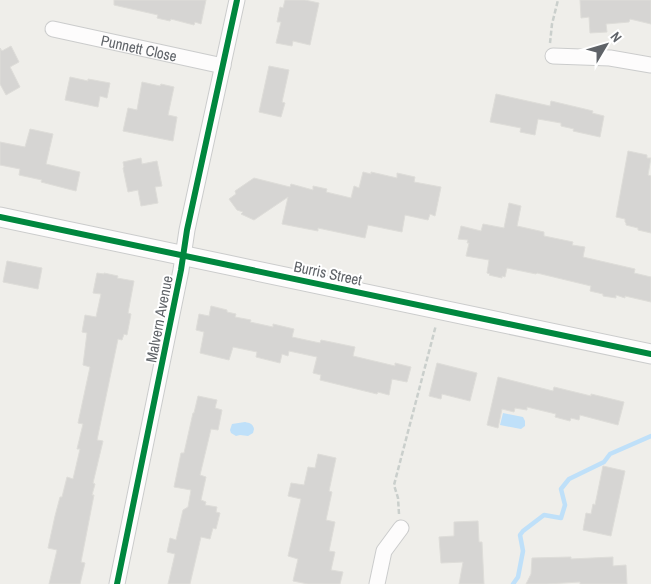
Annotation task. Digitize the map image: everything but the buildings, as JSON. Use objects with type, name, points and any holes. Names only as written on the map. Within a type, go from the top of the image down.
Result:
[{"type":"street","name":"Malvern Avenue","points":[[117,584],[184,255],[187,230],[237,0]]},
{"type":"street","name":"Punnett Close","points":[[53,29],[223,66]]},
{"type":"street","points":[[553,56],[610,58],[651,65]]},
{"type":"street","name":"Burris Street","points":[[0,217],[651,354]]},
{"type":"street","points":[[377,584],[384,551],[401,528]]},
{"type":"path","points":[[552,24],[558,0]]},
{"type":"path","points":[[401,528],[398,498],[394,485],[437,322]]},
{"type":"water","points":[[503,413],[523,417],[525,426],[521,429],[500,425]]},
{"type":"water","points":[[245,422],[253,426],[253,433],[248,436],[236,436],[231,433],[232,424]]},
{"type":"waterway","points":[[513,584],[518,577],[523,551],[520,535],[544,515],[561,518],[565,505],[561,489],[569,479],[604,462],[610,454],[651,436]]},
{"type":"cycle path","points":[[117,584],[181,270],[187,230],[237,0]]},
{"type":"cycle path","points":[[0,217],[651,354]]}]
